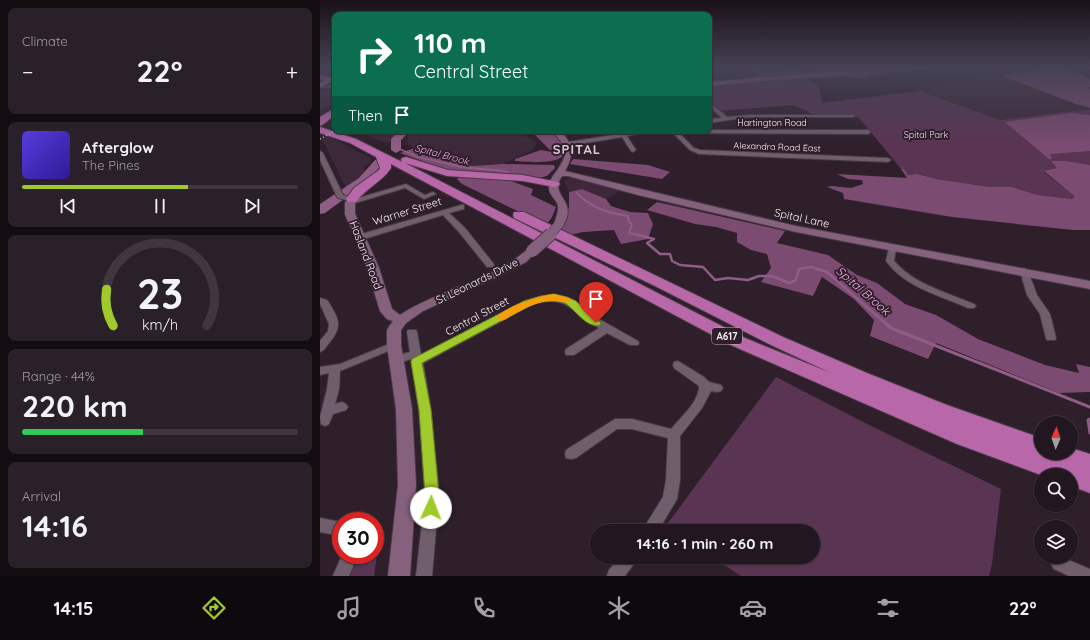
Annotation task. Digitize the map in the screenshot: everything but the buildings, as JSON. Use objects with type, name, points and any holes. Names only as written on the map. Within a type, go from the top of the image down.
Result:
[{"type":"highway","points":[[320,121],[332,111]]},
{"type":"highway","points":[[320,121],[332,114]]},
{"type":"highway","points":[[320,121],[332,127]]},
{"type":"highway","name":"A617","points":[[320,121],[332,128]]},
{"type":"highway","name":"A617","points":[[341,134],[740,342],[965,438],[1050,468]]},
{"type":"highway","name":"A617","points":[[349,134],[661,283],[777,341],[860,378],[940,411],[1034,445]]},
{"type":"highway","points":[[348,200],[383,172],[386,168],[382,155]]},
{"type":"highway","points":[[401,158],[447,173],[507,176],[536,180],[557,178]]},
{"type":"highway","points":[[1078,460],[1090,464]]},
{"type":"highway","name":"A617","points":[[1078,478],[1090,482]]},
{"type":"main road","points":[[557,178],[569,155],[568,144],[559,134]]},
{"type":"main road","name":"Spital Lane","points":[[557,178],[569,173],[619,188],[757,221],[892,249],[1024,271],[1090,285]]},
{"type":"main road","name":"St Leonards Drive","points":[[401,320],[419,308],[522,260],[548,237],[558,224],[563,209],[562,202],[553,189],[557,178]]},
{"type":"main road","name":"Hasland Road","points":[[348,200],[350,214],[373,268],[386,311],[392,316],[401,320]]},
{"type":"main road","points":[[399,576],[407,485],[404,409],[395,353],[394,330],[401,320]]},
{"type":"street","points":[[712,106],[725,118]]},
{"type":"street","points":[[712,120],[749,116],[853,116]]},
{"type":"street","name":"Hartington Road","points":[[712,131],[868,132]]},
{"type":"street","points":[[568,144],[629,134]]},
{"type":"street","name":"Alexandra Road East","points":[[678,134],[692,149],[699,152],[888,160]]},
{"type":"street","points":[[623,135],[633,150]]},
{"type":"street","name":"Hasland Road","points":[[320,153],[340,197],[348,200]]},
{"type":"street","points":[[348,200],[406,186],[424,197],[433,194]]},
{"type":"street","name":"Warner Street","points":[[361,237],[460,207]]},
{"type":"street","points":[[444,212],[454,221],[490,265]]},
{"type":"street","points":[[892,249],[890,261],[896,270],[929,288],[971,306]]},
{"type":"street","points":[[1024,271],[1032,294],[1044,314],[1051,338]]},
{"type":"street","name":"Central Street","points":[[416,358],[528,303],[554,297],[564,299],[572,303],[588,317],[634,344]]},
{"type":"street","points":[[320,301],[324,302],[334,321],[334,329],[320,348]]},
{"type":"street","points":[[570,352],[605,328]]},
{"type":"street","points":[[412,332],[425,410],[432,495],[424,576]]},
{"type":"street","points":[[320,370],[342,367],[395,353],[416,358]]},
{"type":"street","points":[[654,524],[670,499],[673,480],[674,435],[711,386],[678,365]]},
{"type":"street","points":[[335,368],[326,416],[342,406]]},
{"type":"street","points":[[571,454],[615,424],[632,424],[674,435]]},
{"type":"street","points":[[320,525],[332,527]]},
{"type":"street","points":[[341,576],[346,564]]},
{"type":"street","points":[[615,576],[624,564]]},
{"type":"street","points":[[1059,564],[1081,575]]},
{"type":"shaded area","points":[[320,94],[332,94],[332,105],[320,110]]},
{"type":"shaded area","points":[[927,94],[1052,94],[1090,109],[1000,120]]},
{"type":"shaded area","points":[[1049,94],[1090,94],[1090,108]]},
{"type":"shaded area","points":[[1071,113],[1090,115],[1090,151],[1050,154],[1052,159],[1049,159],[1005,122]]},
{"type":"shaded area","points":[[363,134],[398,134],[388,144]]},
{"type":"shaded area","points":[[522,134],[537,142],[533,150],[503,164],[472,166],[451,159],[424,153],[407,144],[408,135]]},
{"type":"shaded area","points":[[555,134],[565,147],[550,150],[535,135]]},
{"type":"shaded area","points":[[328,136],[371,158],[372,162],[364,167],[366,173],[358,181],[346,188],[322,139]]},
{"type":"shaded area","points":[[415,148],[424,153],[451,159],[472,166],[503,164],[554,165],[555,168],[547,176],[539,178],[450,171],[400,153]]},
{"type":"shaded area","points":[[541,150],[562,152],[564,154],[561,158],[549,161],[515,161],[515,159]]},
{"type":"shaded area","points":[[573,159],[648,165],[670,172],[662,179],[570,164]]},
{"type":"shaded area","points":[[1051,161],[1065,161],[1090,165],[1090,230],[1073,230],[952,217],[844,199],[843,193],[827,187],[832,186],[851,188],[863,184],[862,180],[848,179],[837,174],[907,178],[901,169],[904,169],[908,175],[917,174],[937,179],[990,187],[1012,187],[1038,195],[1073,199],[1074,196],[1044,171],[1057,168]]},
{"type":"shaded area","points":[[463,176],[500,177],[533,189],[531,195],[556,207],[552,217],[546,225],[462,184],[457,179]]},
{"type":"shaded area","points":[[572,177],[620,191],[606,199],[582,189],[569,192],[564,181]]},
{"type":"shaded area","points":[[582,189],[606,199],[611,206],[630,212],[648,213],[653,224],[648,239],[621,244],[614,230],[583,232],[570,235],[559,231],[569,207],[569,192]]},
{"type":"shaded area","points":[[657,202],[785,231],[777,243],[828,255],[857,275],[877,283],[905,304],[936,315],[978,339],[1045,365],[1079,373],[1076,364],[1090,367],[1090,392],[1059,393],[936,343],[928,359],[870,336],[874,320],[854,299],[822,277],[813,296],[761,282],[771,268],[767,254],[751,250],[737,242],[737,233],[716,227],[695,224],[647,210]]},
{"type":"green space","name":"Spital Park","points":[[712,94],[820,94],[822,103],[896,94],[928,94],[1000,120],[1090,109],[1090,165],[1052,161],[1058,168],[1044,172],[1074,196],[1073,199],[1038,195],[1012,187],[990,187],[937,179],[917,174],[908,175],[904,169],[901,169],[861,120],[854,115],[813,117],[808,111],[792,105],[719,111],[713,105]]},
{"type":"green space","points":[[776,377],[869,425],[1001,489],[992,564],[989,576],[741,576],[723,564],[820,564],[820,524],[667,524]]},
{"type":"green space","points":[[356,564],[376,564],[374,576],[348,576]]},
{"type":"waterway","points":[[396,150],[396,139],[402,134]]},
{"type":"waterway","name":"Spital Brook","points":[[397,148],[418,157],[453,165]]},
{"type":"waterway","points":[[320,210],[363,180],[379,162]]},
{"type":"waterway","name":"Spital Brook","points":[[450,164],[465,168],[508,172]]},
{"type":"waterway","name":"Spital Brook","points":[[577,193],[582,198],[600,209],[628,216],[629,222],[632,224],[629,233],[640,235]]},
{"type":"waterway","name":"Spital Brook","points":[[634,234],[654,239],[647,243],[660,254],[670,254],[672,261],[680,265],[703,267],[715,280],[728,278],[748,280],[759,276],[772,276],[789,283],[796,280],[799,269],[811,267],[827,272],[885,323]]},
{"type":"waterway","name":"Spital Brook","points":[[884,322],[891,328],[1090,407]]},
{"type":"waterway","name":"Spital Brook","points":[[1090,419],[1088,420],[1090,433]]},
{"type":"railway","points":[[320,139],[332,133]]},
{"type":"slow traffic","points":[[501,318],[528,303],[541,299],[554,297],[566,300]]},
{"type":"district","name":"SPITAL","points":[[577,149]]},
{"type":"route","points":[[431,508],[432,495],[425,410],[416,362],[528,303],[541,299],[554,297],[564,299],[572,303],[596,323]]}]
